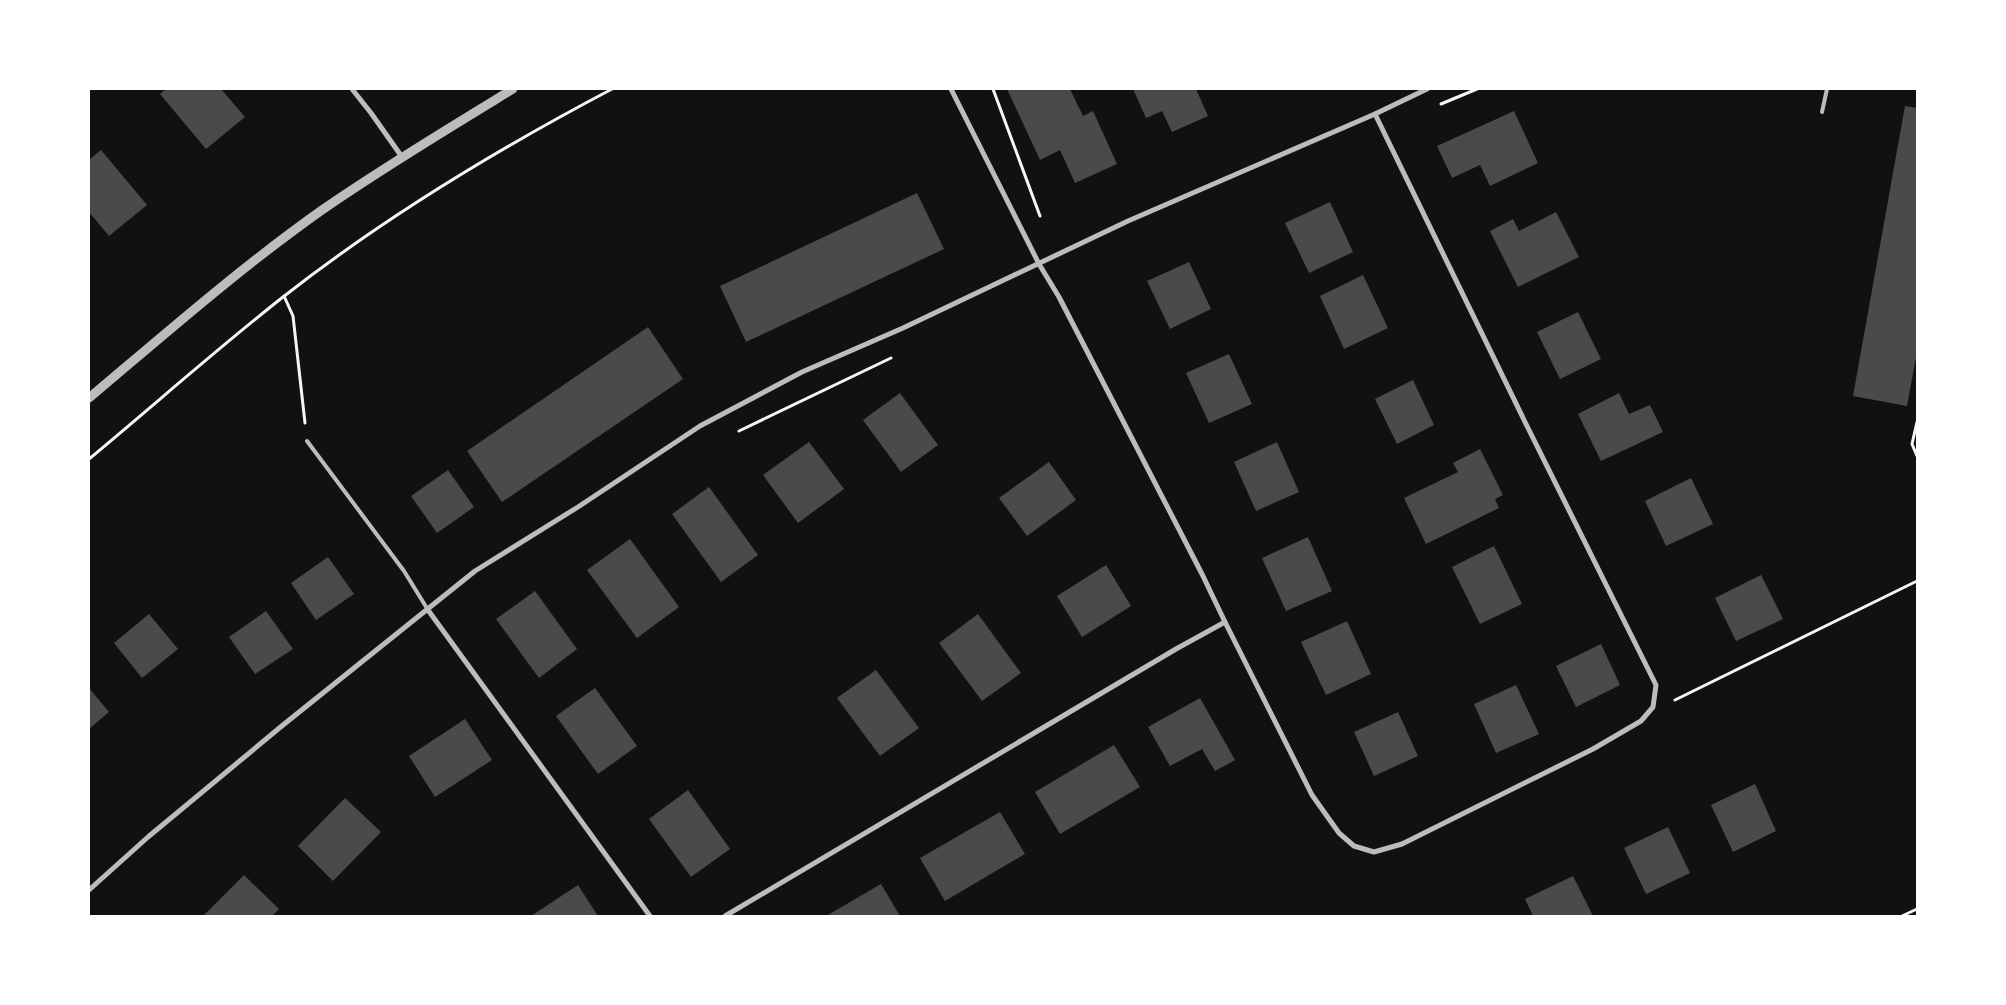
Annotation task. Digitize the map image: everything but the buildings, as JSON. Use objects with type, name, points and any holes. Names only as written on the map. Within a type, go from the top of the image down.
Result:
[{"type":"street","points":[[352,89],[372,113],[402,157]]},
{"type":"street","points":[[89,398],[254,262],[321,210],[402,157],[514,89]]},
{"type":"street","points":[[951,89],[1039,264],[1059,297],[1189,548],[1312,795],[1339,833],[1352,844],[1374,852],[1402,844],[1593,748],[1641,721],[1653,706],[1656,685],[1524,422],[1375,114]]},
{"type":"street","points":[[89,890],[148,837],[475,571],[578,507],[700,426],[802,372],[903,328],[1128,222],[1375,114],[1427,89]]},
{"type":"street","points":[[428,610],[650,916]]},
{"type":"street","points":[[725,916],[931,796],[1176,649],[1225,622]]},
{"type":"lane","points":[[1822,112],[1827,89]]},
{"type":"lane","points":[[307,441],[404,571],[428,610]]},
{"type":"path","points":[[89,459],[284,296],[377,229],[448,182],[560,116],[612,89]]},
{"type":"path","points":[[993,89],[1049,240],[1060,254]]},
{"type":"path","points":[[284,296],[293,316],[307,441]]},
{"type":"path","points":[[735,433],[893,357]]},
{"type":"path","points":[[1917,422],[1912,444],[1917,456]]},
{"type":"path","points":[[1653,706],[1678,699],[1917,581]]},
{"type":"path","points":[[1902,916],[1917,909]]}]
